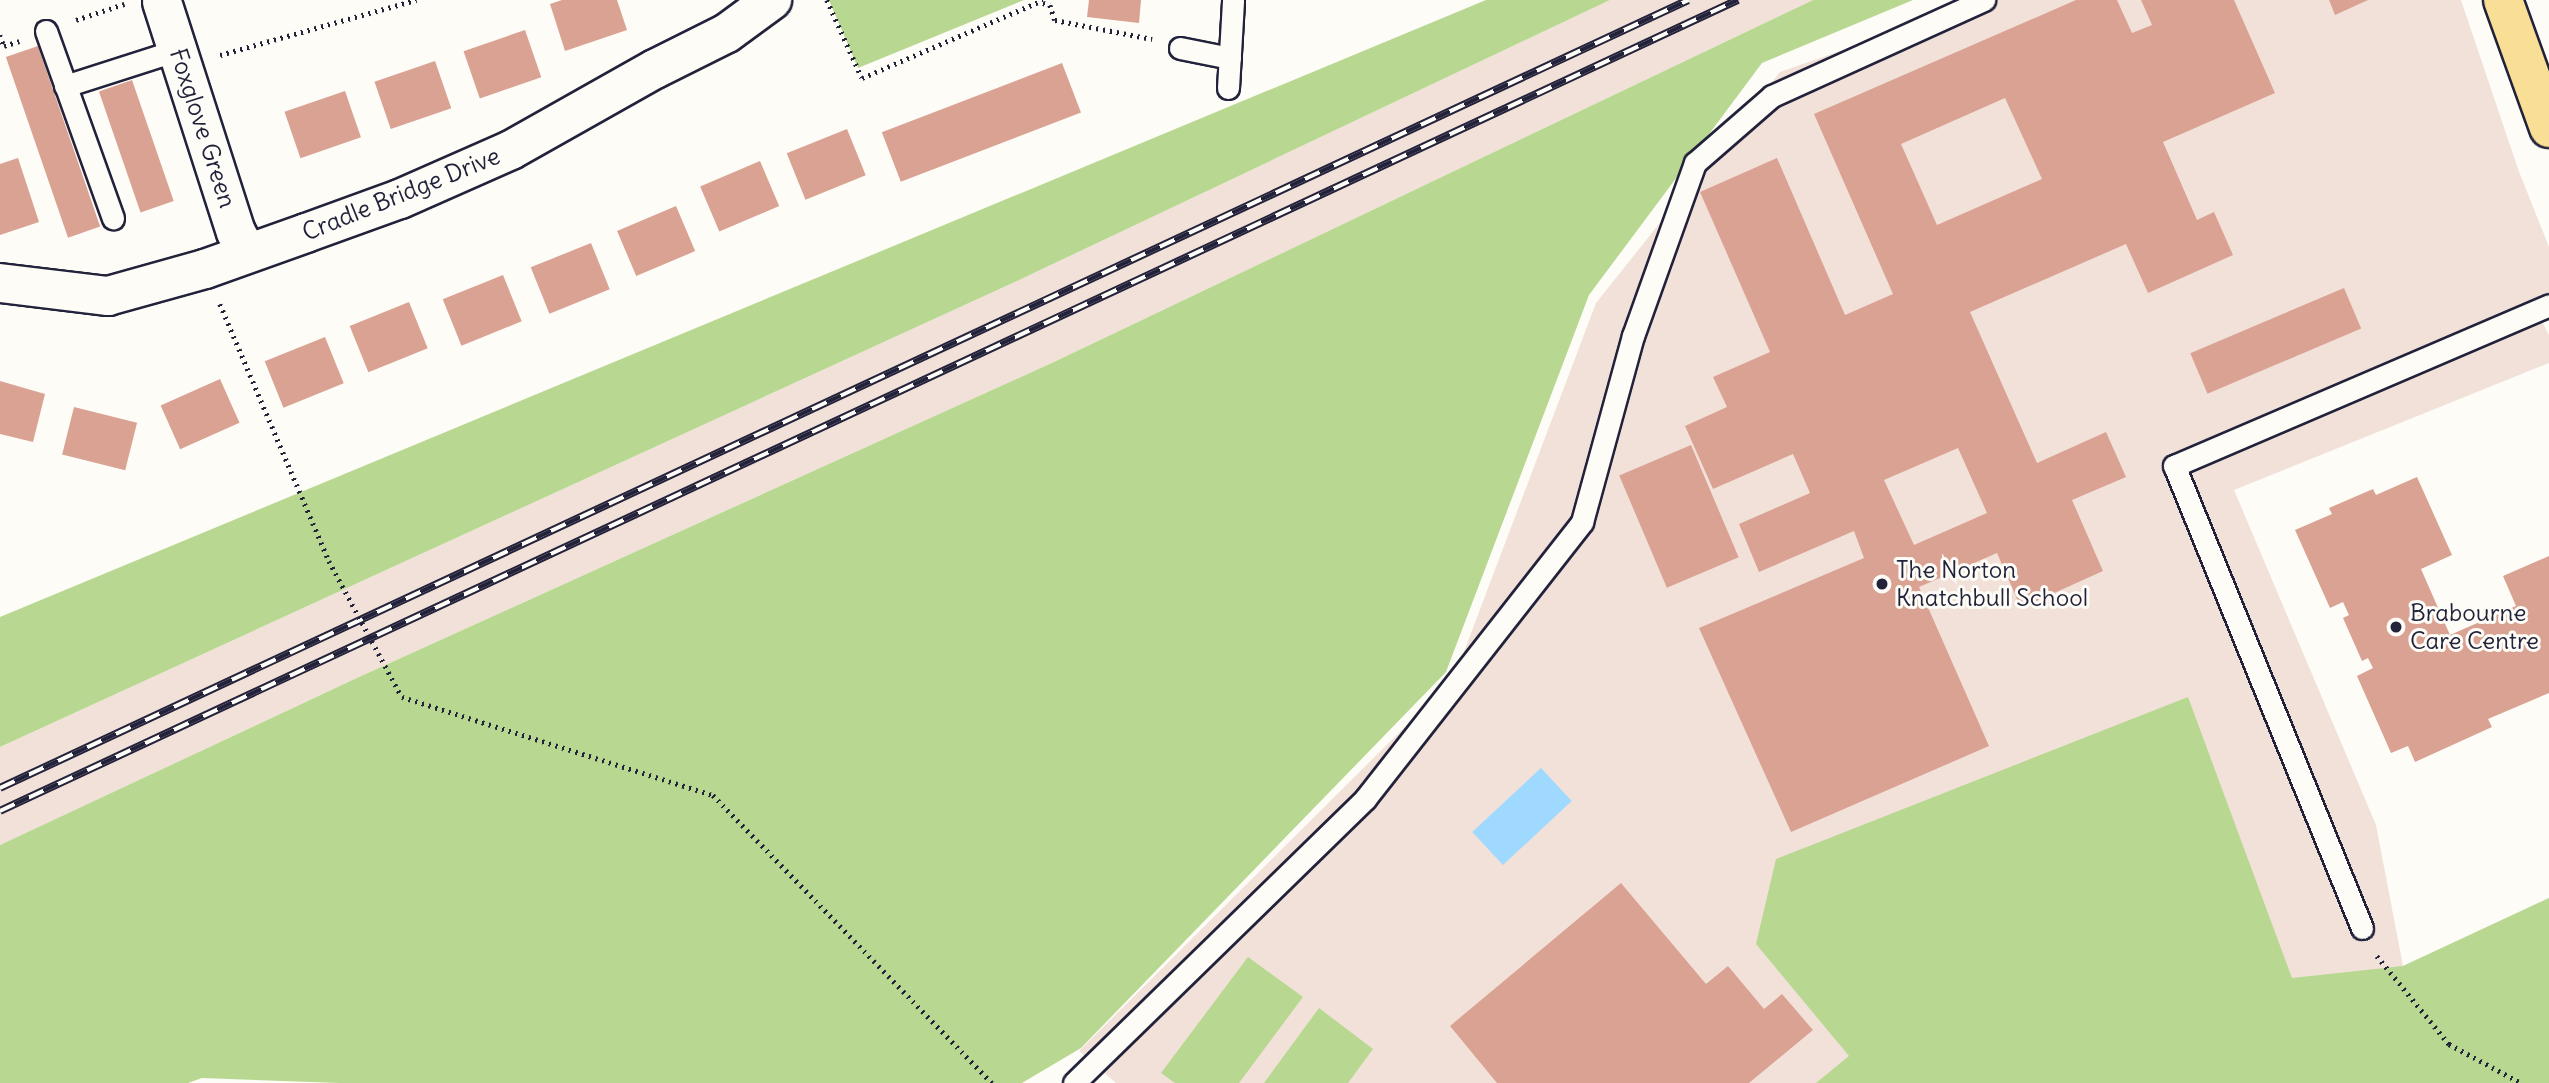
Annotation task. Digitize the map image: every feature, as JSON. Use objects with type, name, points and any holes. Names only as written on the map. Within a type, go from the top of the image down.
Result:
[{"type":"main road","points":[[2503,0],[2549,128]]},
{"type":"street","name":"Cradle Bridge Drive","points":[[0,283],[108,296],[205,269],[400,199],[511,150],[655,69],[727,33],[772,0]]},
{"type":"street","name":"Foxglove Green","points":[[162,2],[236,232],[247,253]]},
{"type":"lane","points":[[1228,89],[1233,0]]},
{"type":"lane","points":[[1074,1083],[1365,799],[1582,522],[1633,336],[1696,163],[1772,96],[1984,0]]},
{"type":"lane","points":[[46,31],[113,218]]},
{"type":"lane","points":[[1180,48],[1230,58]]},
{"type":"lane","points":[[65,86],[180,57]]},
{"type":"lane","points":[[2362,928],[2174,466],[2549,305]]},
{"type":"path","points":[[180,57],[414,0]]},
{"type":"path","points":[[827,0],[862,78],[1043,1],[1050,5],[1055,19],[1180,48]]},
{"type":"path","points":[[205,269],[329,561],[402,696],[713,795],[992,1083]]},
{"type":"path","points":[[2362,928],[2362,939],[2449,1044],[2521,1083]]},
{"type":"shaded area","points":[[1610,0],[1813,0],[1056,361],[359,677],[0,845],[0,747],[1017,281]]},
{"type":"shaded area","name":"The Norton Knatchbull School","points":[[1986,0],[2461,0],[2518,169],[2549,247],[2549,305],[2537,312],[2549,335],[2549,363],[2234,490],[2376,825],[2403,966],[2549,898],[2549,1083],[1116,1083],[1079,1051],[1454,678],[1596,303],[1780,72]]},
{"type":"green space","points":[[829,0],[1024,0],[858,68]]},
{"type":"green space","points":[[1486,0],[1610,0],[1017,281],[0,747],[0,617]]},
{"type":"green space","points":[[1813,0],[1913,0],[1762,63],[1589,295],[1446,672],[1081,1048],[1022,1083],[340,1083],[202,1078],[188,1083],[0,1083],[0,845],[359,677],[1056,361]]},
{"type":"green space","points":[[2188,697],[2292,978],[2403,966],[2549,898],[2549,1083],[1816,1083],[1849,1056],[1756,944],[1776,859]]},
{"type":"green space","points":[[1248,957],[1303,997],[1239,1083],[1175,1083],[1161,1073]]},
{"type":"green space","points":[[1319,1008],[1373,1049],[1348,1083],[1264,1083]]},
{"type":"water","points":[[1541,768],[1572,801],[1503,865],[1472,832]]},
{"type":"building","points":[[562,0],[617,0],[627,30],[565,51],[550,4]]},
{"type":"building","points":[[1089,0],[1141,0],[1139,23],[1087,17]]},
{"type":"building","points":[[2076,0],[2117,0],[2132,33],[2152,25],[2141,0],[2234,0],[2275,93],[2163,142],[2197,220],[2214,212],[2233,255],[2148,293],[2126,244],[1970,312],[2037,463],[2106,432],[2126,477],[2072,500],[2103,571],[2021,608],[1997,553],[1919,587],[1989,746],[1791,832],[1699,628],[1864,558],[1854,531],[1759,572],[1739,524],[1810,493],[1793,454],[1713,489],[1685,426],[1727,407],[1713,377],[1770,352],[1700,192],[1777,158],[1845,315],[1893,294],[1814,114]],"holes":[[[2005,98],[2042,179],[1937,225],[1901,144]],[[1958,448],[1987,513],[1914,545],[1884,480]]]},
{"type":"building","points":[[2329,0],[2368,0],[2335,15]]},
{"type":"building","points":[[525,30],[541,77],[480,98],[464,51]]},
{"type":"building","points":[[38,46],[100,227],[68,238],[6,57]]},
{"type":"building","points":[[435,61],[451,108],[391,129],[374,82]]},
{"type":"building","points":[[1062,63],[1081,112],[901,182],[882,132]]},
{"type":"building","points":[[132,80],[174,201],[141,212],[99,91]]},
{"type":"building","points":[[345,91],[361,137],[300,158],[284,112]]},
{"type":"building","points":[[847,129],[866,175],[805,200],[787,153]]},
{"type":"building","points":[[18,158],[39,222],[0,235],[0,164]]},
{"type":"building","points":[[760,161],[779,206],[719,232],[700,186]]},
{"type":"building","points":[[676,206],[695,251],[636,276],[617,231]]},
{"type":"building","points":[[591,243],[610,289],[549,314],[531,267]]},
{"type":"building","points":[[503,275],[522,321],[461,346],[443,299]]},
{"type":"building","points":[[2344,288],[2361,329],[2207,394],[2190,353]]},
{"type":"building","points":[[409,302],[428,348],[368,372],[350,326]]},
{"type":"building","points":[[325,337],[344,383],[283,408],[265,361]]},
{"type":"building","points":[[220,379],[240,423],[180,449],[161,405]]},
{"type":"building","points":[[0,381],[45,394],[33,442],[0,434]]},
{"type":"building","points":[[74,407],[137,423],[125,470],[62,455]]},
{"type":"building","points":[[1691,445],[1739,557],[1667,588],[1619,475]]},
{"type":"building","name":"Brabourne Care Centre","points":[[2417,477],[2452,555],[2421,569],[2450,635],[2516,606],[2503,576],[2549,556],[2549,693],[2488,719],[2492,727],[2415,762],[2408,746],[2391,753],[2357,676],[2373,668],[2368,658],[2362,661],[2343,618],[2349,615],[2343,602],[2330,608],[2295,530],[2332,514],[2329,508],[2373,489],[2376,495]]},
{"type":"building","points":[[1621,883],[1706,984],[1728,966],[1764,1009],[1782,994],[1813,1030],[1749,1083],[1497,1083],[1450,1026]]},
{"type":"railway","points":[[0,788],[1688,0]]},
{"type":"railway","points":[[0,811],[1738,0]]},
{"type":"place","name":"The Norton Knatchbull School","points":[[1882,584]]},
{"type":"place","name":"Brabourne Care Centre","points":[[2396,627]]}]
